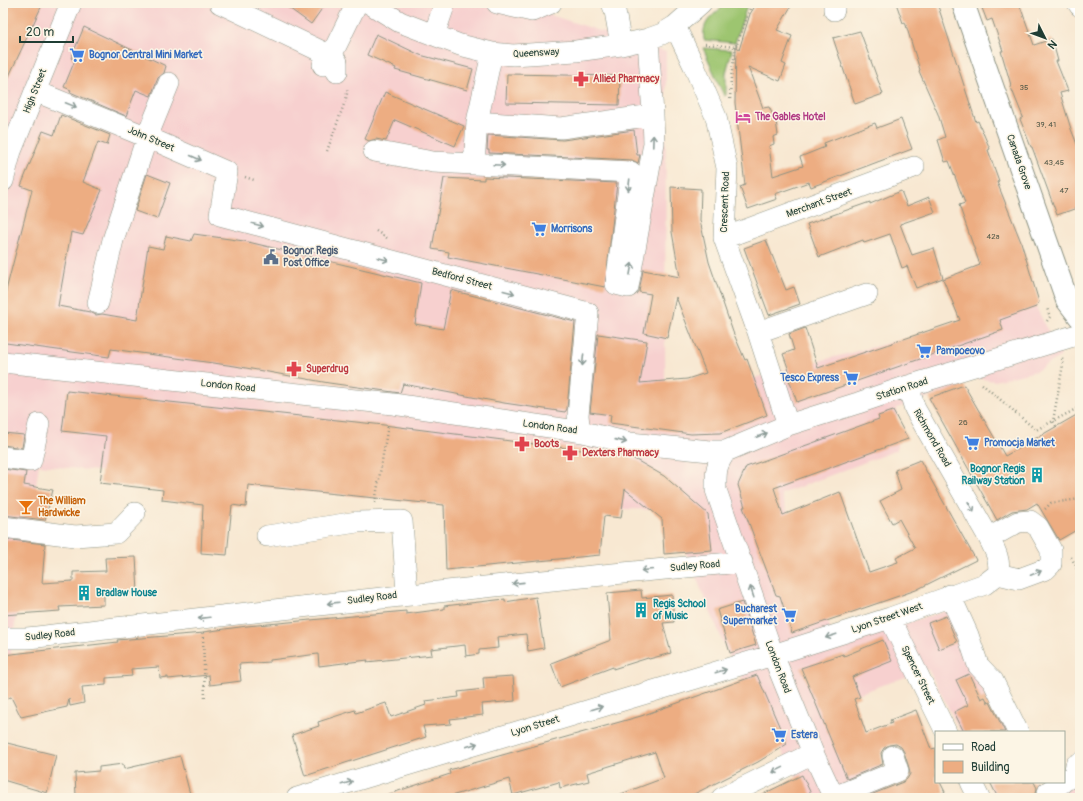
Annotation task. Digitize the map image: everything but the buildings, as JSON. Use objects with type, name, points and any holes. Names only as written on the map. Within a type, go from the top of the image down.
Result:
[{"type":"main road","name":"Canada Grove","points":[[963,3],[1067,300],[1080,318]]},
{"type":"street","name":"High Street","points":[[3,181],[11,151],[71,3]]},
{"type":"street","points":[[220,3],[335,68],[357,3]]},
{"type":"street","name":"Queensway","points":[[369,3],[400,22],[460,45],[492,53],[513,55],[576,51],[621,45],[648,39],[662,34],[678,33],[702,3]]},
{"type":"street","points":[[434,35],[445,3]]},
{"type":"street","points":[[497,3],[532,11],[551,3]]},
{"type":"street","points":[[612,3],[621,45]]},
{"type":"street","name":"Crescent Road","points":[[678,33],[716,117],[727,168],[724,238],[758,332],[788,425]]},
{"type":"street","points":[[374,151],[432,162],[630,172],[616,284],[628,287],[654,143],[648,39]]},
{"type":"street","points":[[474,164],[477,122],[492,53]]},
{"type":"street","points":[[98,303],[113,240],[148,137],[169,83]]},
{"type":"street","name":"John Street","points":[[35,90],[227,172],[220,215]]},
{"type":"street","points":[[477,122],[561,128],[653,115]]},
{"type":"street","name":"Merchant Street","points":[[724,238],[914,167]]},
{"type":"street","name":"Bedford Street","points":[[220,215],[588,313],[578,415],[579,425],[583,432]]},
{"type":"street","points":[[758,332],[867,294]]},
{"type":"street","name":"Station Road","points":[[726,451],[788,425],[908,386],[1080,334]]},
{"type":"street","name":"London Road","points":[[3,362],[392,404],[583,432],[630,443],[710,451],[726,451]]},
{"type":"street","name":"Richmond Road","points":[[908,386],[915,409],[998,556],[1000,567],[998,574]]},
{"type":"street","points":[[3,457],[31,461],[39,424]]},
{"type":"street","name":"London Road","points":[[726,451],[719,461],[716,472],[716,490],[773,655],[813,753],[834,798]]},
{"type":"street","points":[[3,527],[75,536],[116,533],[136,513]]},
{"type":"street","points":[[989,538],[1018,522],[1030,520],[1038,527],[1051,550],[1051,564],[1046,569],[1020,578],[998,574]]},
{"type":"street","points":[[267,536],[357,522],[402,521],[407,594]]},
{"type":"street","name":"Sudley Road","points":[[3,638],[27,638],[407,594],[592,575],[742,562]]},
{"type":"street","name":"Lyon Street West","points":[[773,655],[890,618],[950,595],[985,584],[998,574]]},
{"type":"street","points":[[950,595],[968,635],[978,665],[993,681],[1018,731]]},
{"type":"street","name":"Spencer Street","points":[[890,618],[946,731]]},
{"type":"street","name":"Lyon Street","points":[[297,798],[773,655]]},
{"type":"street","points":[[722,798],[813,753]]},
{"type":"street","points":[[834,798],[898,771],[892,756]]},
{"type":"street","points":[[1065,780],[1074,774],[1076,765],[1080,763]]},
{"type":"street","points":[[972,783],[979,798]]},
{"type":"path","points":[[716,117],[730,105],[731,77],[736,47],[752,3]]},
{"type":"path","points":[[678,33],[736,47]]},
{"type":"path","points":[[327,150],[346,99],[335,68]]},
{"type":"path","points":[[376,230],[388,239]]},
{"type":"path","points":[[1047,308],[1050,317],[1047,321]]},
{"type":"path","points":[[1056,426],[1054,422],[1063,364],[1062,356]]},
{"type":"path","points":[[980,382],[1036,430],[1054,422],[1076,409],[1080,403]]},
{"type":"path","points":[[372,522],[388,425]]},
{"type":"path","points":[[1033,523],[1051,502],[1080,499]]},
{"type":"path","points":[[202,618],[206,698]]},
{"type":"shaded area","points":[[3,3],[513,3],[666,52],[665,401],[1035,305],[1061,356],[1036,371],[994,381],[977,378],[960,379],[963,386],[897,408],[897,450],[781,494],[836,644],[950,610],[1013,731],[960,731],[928,669],[849,697],[896,798],[808,798],[726,649],[668,510],[444,505],[39,465],[3,705]]},
{"type":"shaded area","points":[[1080,767],[1080,798],[996,798],[988,783],[1065,783],[1065,773]]},
{"type":"green space","points":[[728,3],[748,3],[735,43],[704,40],[705,28],[710,18]]},
{"type":"green space","points":[[703,48],[732,50],[726,73],[726,95],[724,96]]},
{"type":"place","name":"Bognor Central Mini Market","points":[[77,55]]},
{"type":"place","name":"Allied Pharmacy","points":[[581,79]]},
{"type":"place","name":"The Gables Hotel","points":[[743,117]]},
{"type":"place","name":"Morrisons","points":[[539,229]]},
{"type":"place","name":"Bognor Regis Post Office","points":[[271,257]]},
{"type":"place","name":"Pampoeovo","points":[[924,351]]},
{"type":"place","name":"Superdrug","points":[[294,369]]},
{"type":"place","name":"Tesco Express","points":[[851,378]]},
{"type":"place","name":"Promocja Market","points":[[972,443]]},
{"type":"place","name":"Boots","points":[[522,444]]},
{"type":"place","name":"Dexters Pharmacy","points":[[570,453]]},
{"type":"place","name":"Bognor Regis Railway Station","points":[[1037,475]]},
{"type":"place","name":"The William Hardwicke","points":[[26,507]]},
{"type":"place","name":"Bradlaw House","points":[[84,593]]},
{"type":"place","name":"Regis School of Music","points":[[641,610]]},
{"type":"place","name":"Bucharest Supermarket","points":[[789,615]]},
{"type":"place","name":"Estera","points":[[779,735]]}]
